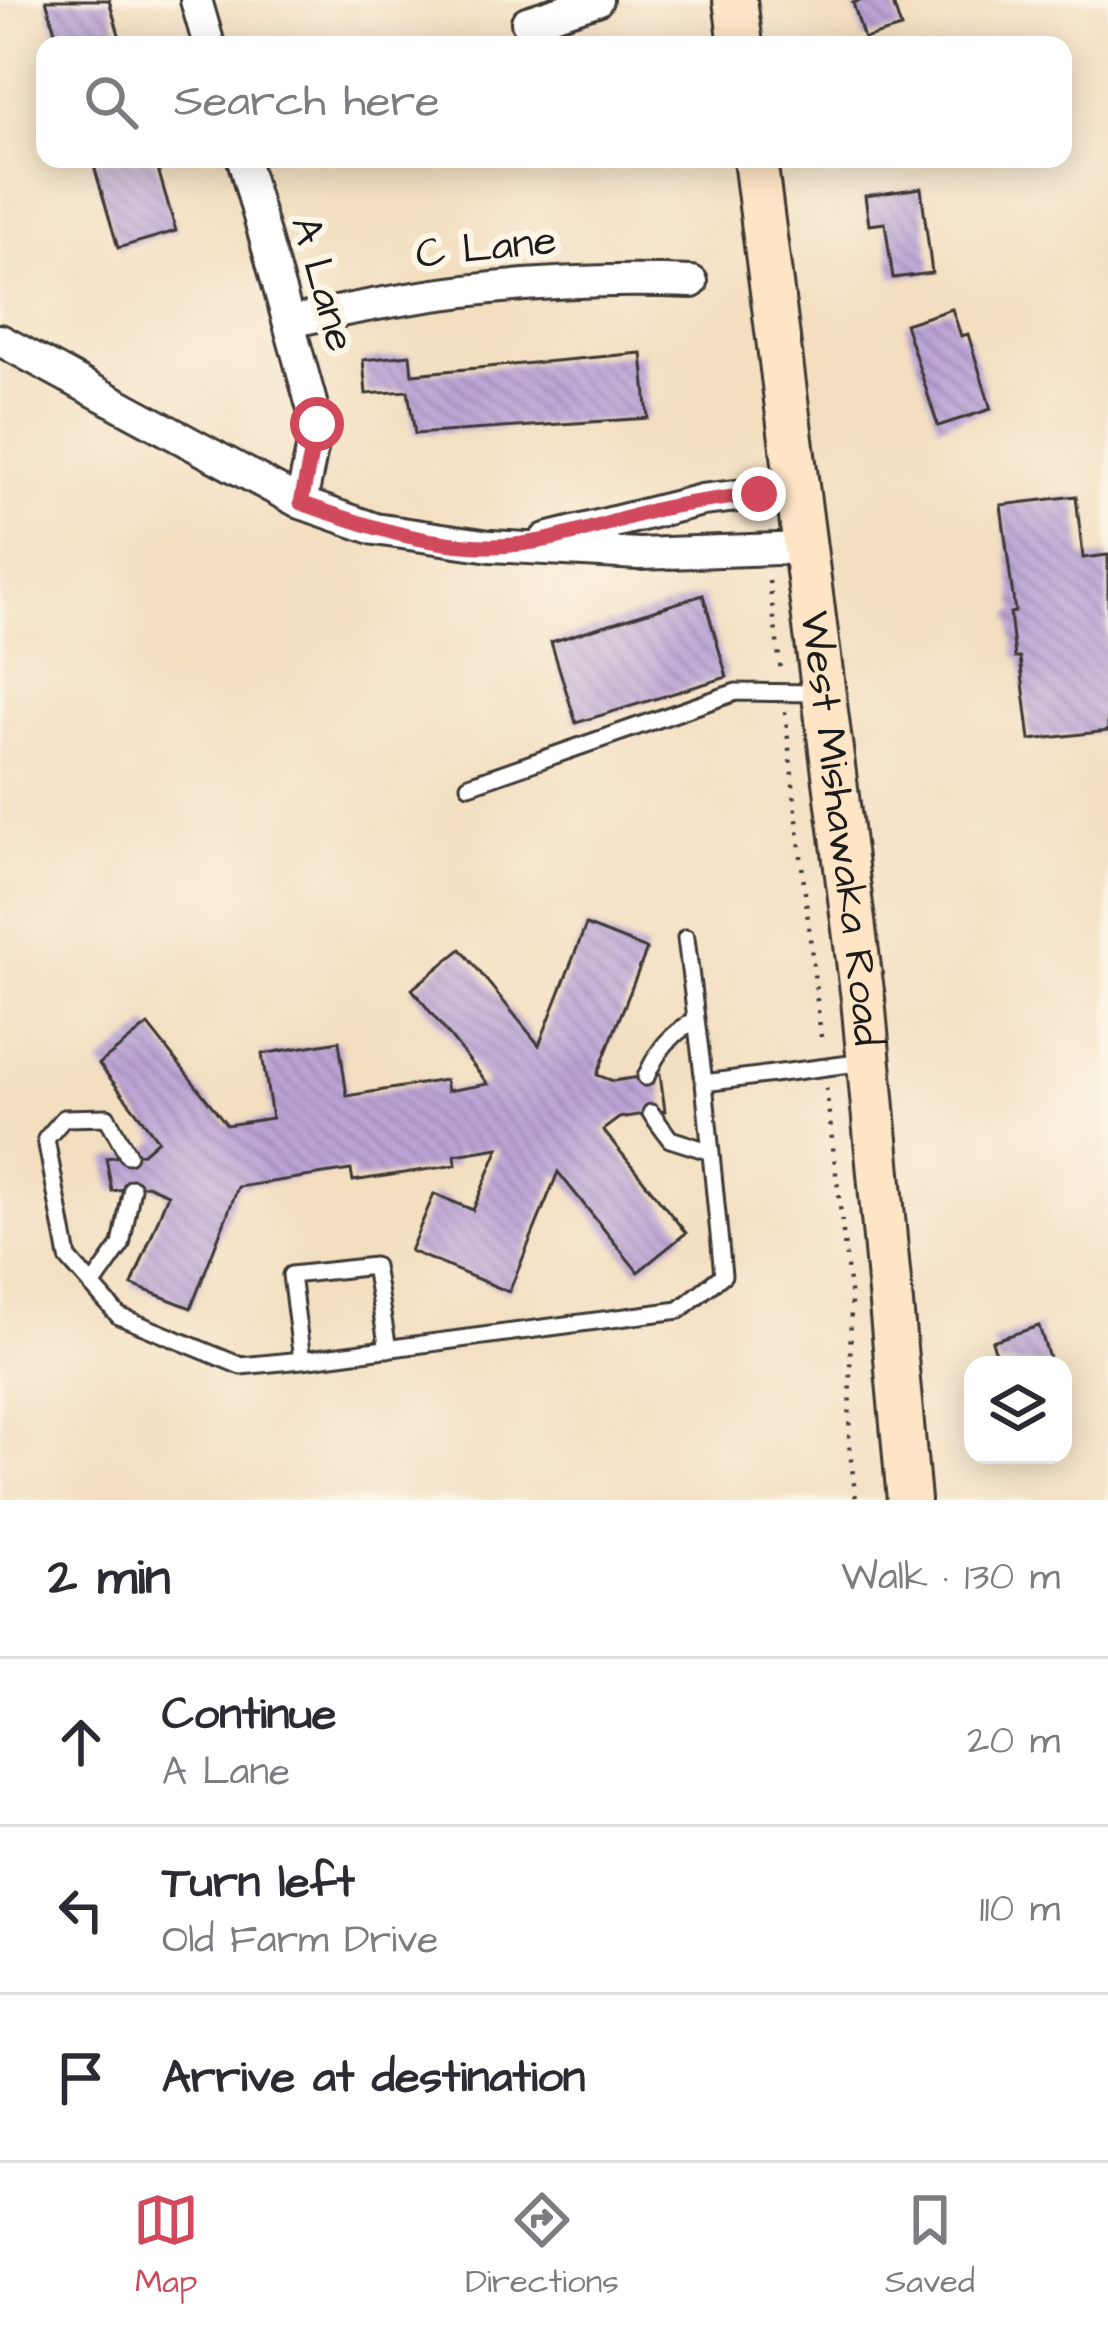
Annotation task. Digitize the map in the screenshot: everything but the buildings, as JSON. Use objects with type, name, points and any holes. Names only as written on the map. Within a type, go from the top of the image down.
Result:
[{"type":"main road","points":[[735,0],[740,36]]},
{"type":"main road","name":"West Mishawaka Road","points":[[756,168],[798,489],[785,549],[804,693],[868,1061],[909,1500]]},
{"type":"street","points":[[196,0],[206,36]]},
{"type":"street","points":[[527,22],[597,0]]},
{"type":"street","name":"A Lane","points":[[246,168],[317,424],[301,503]]},
{"type":"street","name":"C Lane","points":[[290,322],[373,303],[516,284],[619,279],[692,282]]},
{"type":"street","points":[[4,352],[301,503],[375,529],[490,546],[639,554],[785,549]]},
{"type":"street","points":[[490,546],[553,538],[702,500],[798,489]]},
{"type":"lane","points":[[470,785],[736,692],[804,693]]},
{"type":"lane","points":[[128,1155],[107,1117],[64,1118],[46,1139],[68,1258],[119,1316],[241,1366],[679,1310],[723,1275],[686,938]]},
{"type":"lane","points":[[646,1077],[657,1049],[694,1020]]},
{"type":"lane","points":[[704,1083],[868,1061]]},
{"type":"lane","points":[[651,1113],[670,1138],[709,1151]]},
{"type":"lane","points":[[92,1286],[121,1245],[132,1188]]},
{"type":"lane","points":[[302,1360],[291,1275],[374,1266],[388,1348]]},
{"type":"path","points":[[785,549],[804,693],[824,1067],[851,1300],[850,1444],[856,1500]]},
{"type":"route","points":[[317,424],[301,503],[375,529],[439,541],[490,546],[553,538],[702,500],[759,494]]}]
